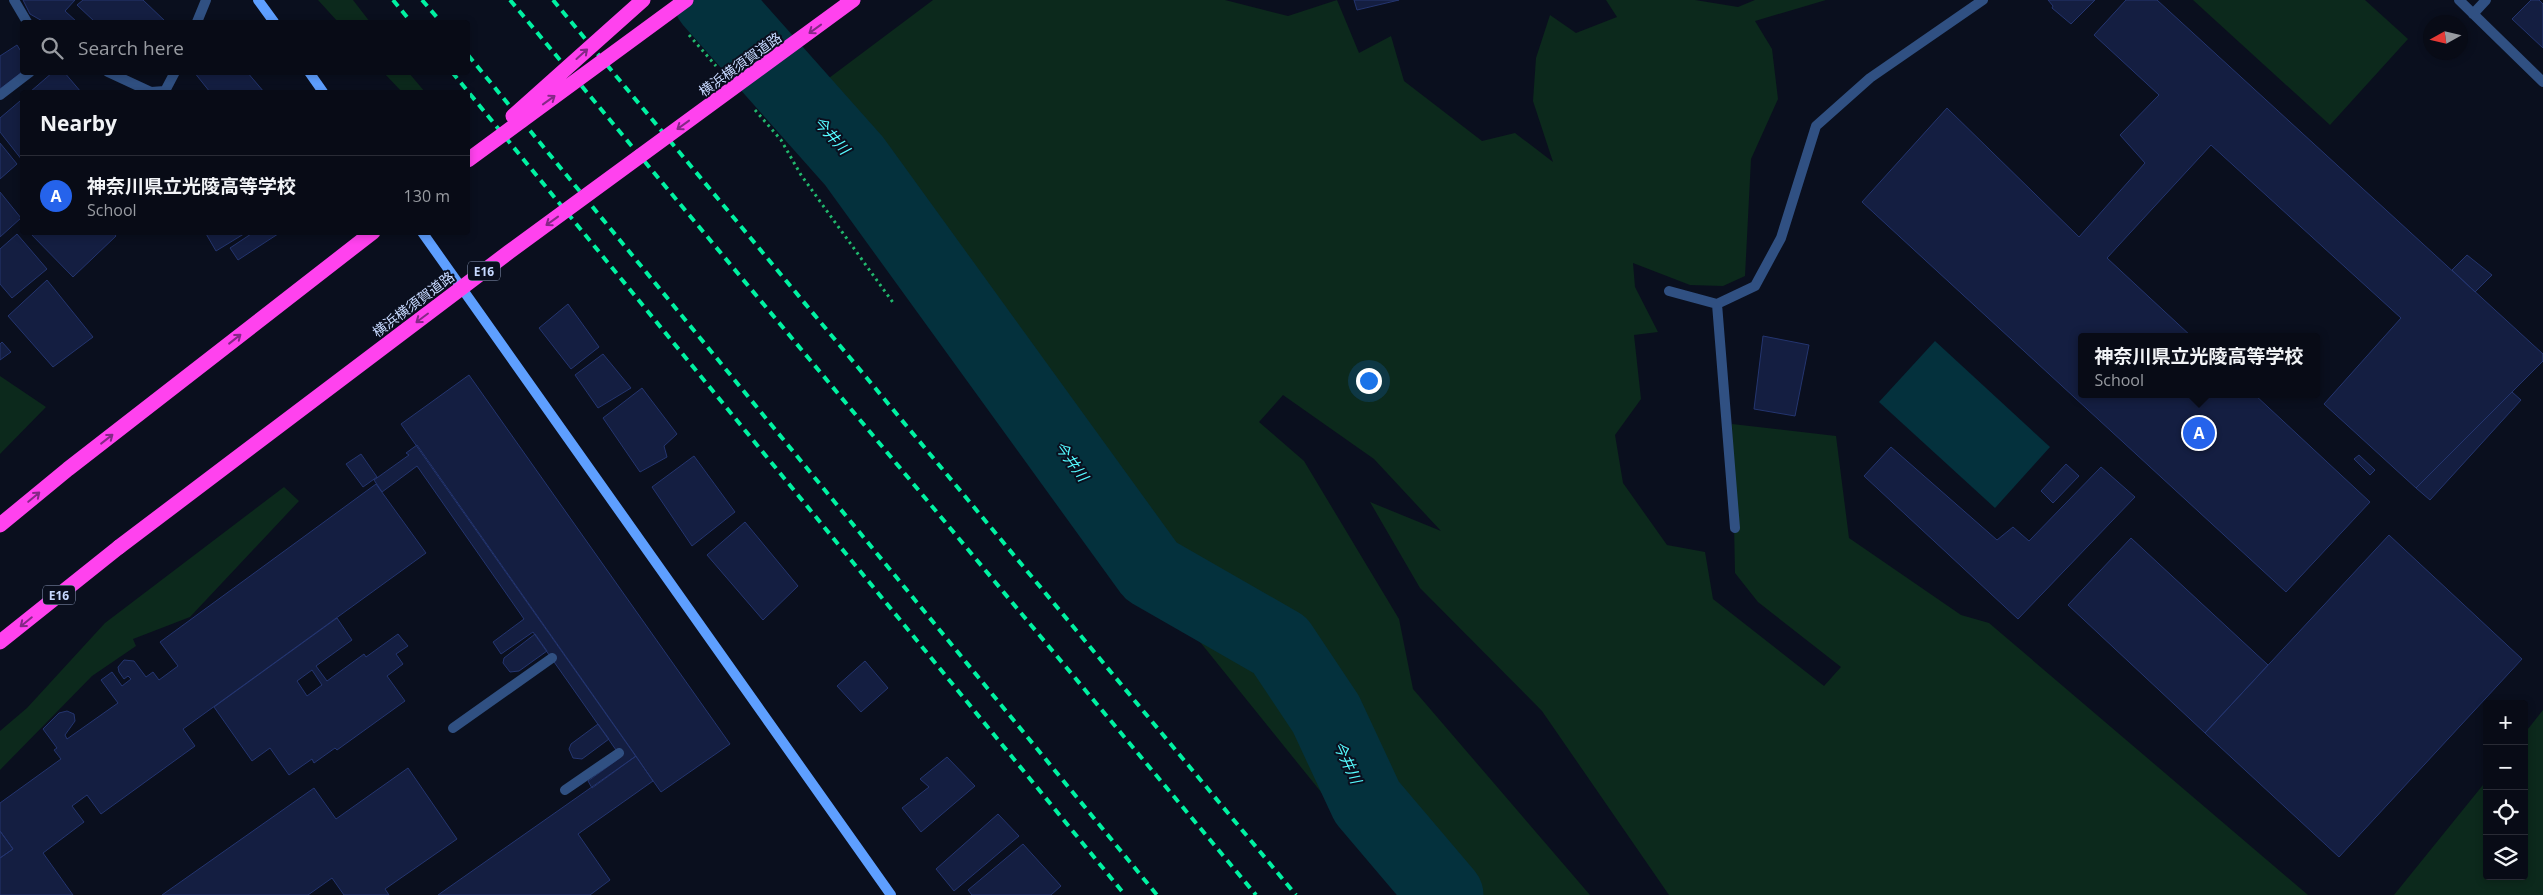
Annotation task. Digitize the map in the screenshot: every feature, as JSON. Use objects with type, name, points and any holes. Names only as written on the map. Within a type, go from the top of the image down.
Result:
[{"type":"highway","points":[[470,156],[643,0]]},
{"type":"highway","points":[[470,157],[686,0]]},
{"type":"highway","name":"横浜横須賀道路","points":[[0,642],[118,547],[508,252],[853,0]]},
{"type":"highway","points":[[0,526],[68,469],[369,235]]},
{"type":"street","points":[[14,0],[26,20]]},
{"type":"street","points":[[198,20],[206,0]]},
{"type":"street","points":[[258,0],[273,20]]},
{"type":"street","points":[[1669,290],[1717,304],[1755,286],[1781,238],[1816,126],[1870,78],[1983,0]]},
{"type":"street","points":[[2459,0],[2543,82]]},
{"type":"street","points":[[2472,14],[2486,0]]},
{"type":"street","points":[[0,96],[26,75]]},
{"type":"street","points":[[114,75],[144,90]]},
{"type":"street","points":[[165,90],[173,75]]},
{"type":"street","points":[[311,75],[322,90]]},
{"type":"street","points":[[424,235],[891,895]]},
{"type":"street","points":[[1717,304],[1735,528]]},
{"type":"street","points":[[453,728],[552,658]]},
{"type":"street","points":[[565,790],[619,753]]},
{"type":"path","points":[[684,30],[723,74]]},
{"type":"path","points":[[749,103],[781,140],[801,175],[894,304]]},
{"type":"green space","points":[[318,0],[353,0],[368,20],[336,20]]},
{"type":"green space","points":[[933,0],[1225,0],[1288,16],[1337,0],[1359,53],[1391,36],[1404,81],[1482,141],[1515,133],[1553,162],[1533,101],[1536,58],[1550,15],[1576,33],[1617,17],[1606,0],[1695,0],[1738,7],[1755,0],[1826,0],[1755,21],[1772,49],[1778,99],[1751,159],[1745,276],[1723,286],[1690,285],[1633,263],[1635,287],[1658,332],[1634,335],[1641,399],[1615,435],[1623,483],[1667,545],[1705,552],[1713,599],[1824,686],[1841,667],[1758,602],[1735,573],[1732,424],[1836,436],[1849,538],[1961,615],[1989,623],[2308,895],[1669,895],[1542,711],[1420,588],[1370,502],[1441,531],[1374,459],[1283,395],[1259,422],[1304,461],[1399,619],[1413,689],[1590,895],[1404,895],[777,117]]},
{"type":"green space","points":[[2193,0],[2365,0],[2408,39],[2330,125]]},
{"type":"green space","points":[[386,75],[411,75],[423,90],[400,90]]},
{"type":"green space","points":[[0,376],[46,407],[0,454]]},
{"type":"green space","points":[[284,487],[299,501],[190,617],[133,639],[136,646],[92,676],[0,770],[0,731],[27,708],[105,623]]},
{"type":"green space","points":[[2543,710],[2543,895],[2394,895],[2483,785],[2483,880],[2528,880],[2528,729]]},
{"type":"water","points":[[1935,341],[2050,447],[1995,508],[1879,402]]},
{"type":"building","points":[[23,0],[75,0],[65,11],[75,20],[40,20],[30,14]]},
{"type":"building","points":[[83,0],[143,0],[164,20],[93,20],[77,5]]},
{"type":"building","points":[[1354,0],[1399,0],[1357,10]]},
{"type":"building","points":[[2048,0],[2095,0],[2071,24],[2052,8],[2053,6]]},
{"type":"building","points":[[2126,0],[2157,0],[2543,354],[2543,361],[2416,488],[2324,404],[2401,318],[2211,145],[2107,258],[2188,333],[2078,333],[2078,398],[2258,398],[2370,502],[2286,592],[1862,202],[1947,108],[2079,237],[2145,163],[2120,135],[2159,95],[2094,35]]},
{"type":"building","points":[[2531,0],[2539,0],[2543,4],[2543,48],[2512,19]]},
{"type":"building","points":[[17,45],[20,50],[20,74],[0,89],[0,56]]},
{"type":"building","points":[[50,75],[67,75],[79,90],[32,90]]},
{"type":"building","points":[[196,75],[250,75],[262,90],[208,90]]},
{"type":"building","points":[[20,101],[20,157],[0,132],[0,118]]},
{"type":"building","points":[[0,143],[17,164],[0,179]]},
{"type":"building","points":[[0,192],[20,219],[0,237]]},
{"type":"building","points":[[17,234],[47,269],[12,298],[0,284],[0,249]]},
{"type":"building","points":[[32,235],[115,235],[116,236],[73,277]]},
{"type":"building","points":[[207,235],[242,235],[216,251]]},
{"type":"building","points":[[250,235],[276,235],[238,260],[230,248]]},
{"type":"building","points":[[2467,255],[2492,275],[2475,292],[2452,270]]},
{"type":"building","points":[[47,280],[93,337],[53,367],[8,316]]},
{"type":"building","points":[[568,304],[599,347],[571,369],[539,328]]},
{"type":"building","points":[[1763,336],[1809,345],[1795,416],[1754,409]]},
{"type":"building","points":[[2,342],[11,352],[0,360],[0,344]]},
{"type":"building","points":[[603,354],[631,388],[598,408],[575,375]]},
{"type":"building","points":[[469,375],[730,744],[661,792],[401,424]]},
{"type":"building","points":[[642,388],[677,434],[664,446],[667,457],[640,472],[603,418]]},
{"type":"building","points":[[2512,392],[2521,400],[2430,500],[2416,488]]},
{"type":"building","points":[[417,445],[636,756],[592,788],[588,781],[621,757],[533,632],[501,654],[493,642],[524,619],[417,466],[382,492],[374,480],[409,455],[406,453]]},
{"type":"building","points":[[1891,447],[1997,540],[2013,527],[2029,541],[2101,467],[2135,497],[2018,619],[1864,476]]},
{"type":"building","points":[[361,454],[377,477],[363,487],[346,464]]},
{"type":"building","points":[[2359,455],[2375,470],[2370,475],[2354,459]]},
{"type":"building","points":[[694,456],[735,512],[692,546],[652,487]]},
{"type":"building","points":[[2066,464],[2079,476],[2053,503],[2041,491]]},
{"type":"building","points":[[376,484],[426,553],[183,729],[195,746],[101,814],[87,795],[72,806],[84,822],[43,853],[73,895],[0,895],[0,858],[13,849],[0,831],[0,803],[61,759],[54,750],[57,748],[43,729],[59,713],[67,711],[74,714],[75,721],[65,735],[67,739],[118,703],[101,680],[112,672],[122,686],[131,679],[128,676],[124,679],[119,672],[118,667],[124,660],[134,661],[146,677],[153,672],[159,680],[178,666],[160,642]]},
{"type":"building","points":[[745,522],[798,586],[763,620],[707,555]]},
{"type":"building","points":[[2389,535],[2522,659],[2339,857],[2205,733]]},
{"type":"building","points":[[2131,538],[2268,665],[2205,733],[2068,605]]},
{"type":"building","points":[[337,618],[352,640],[316,666],[327,681],[364,654],[366,657],[398,634],[408,646],[396,654],[403,664],[387,676],[405,701],[337,750],[335,748],[314,763],[312,759],[289,775],[270,748],[252,761],[214,707]],"holes":[[[312,670],[322,685],[307,696],[297,681]]]},
{"type":"building","points":[[535,634],[547,651],[519,671],[510,672],[503,663],[504,658]]},
{"type":"building","points":[[865,661],[888,688],[861,712],[837,686]]},
{"type":"building","points":[[598,724],[609,739],[582,759],[573,758],[569,749],[571,744]]},
{"type":"building","points":[[636,756],[653,781],[578,834],[610,880],[590,895],[438,895]]},
{"type":"building","points":[[947,757],[975,786],[921,832],[902,808],[929,787],[920,779]]},
{"type":"building","points":[[408,768],[457,839],[385,889],[389,895],[344,895],[332,878],[308,895],[162,895],[314,788],[336,819]]},
{"type":"building","points":[[998,814],[1019,836],[954,891],[936,869]]},
{"type":"building","points":[[0,831],[13,849],[0,858]]},
{"type":"building","points":[[1023,844],[1061,886],[1051,895],[972,895],[968,890]]},
{"type":"waterway","name":"今井川","points":[[711,0],[854,161],[1151,571],[1280,645],[1326,714],[1367,802],[1446,895]]},
{"type":"railway","points":[[393,0],[409,20]]},
{"type":"railway","points":[[422,0],[439,20]]},
{"type":"railway","points":[[510,0],[1256,895]]},
{"type":"railway","points":[[553,0],[1296,895]]},
{"type":"railway","points":[[470,57],[1157,895]]},
{"type":"railway","points":[[454,75],[467,90]]},
{"type":"railway","points":[[470,94],[1125,895]]},
{"type":"place","name":"神奈川県立光陵高等学校","points":[[2199,433]]}]
